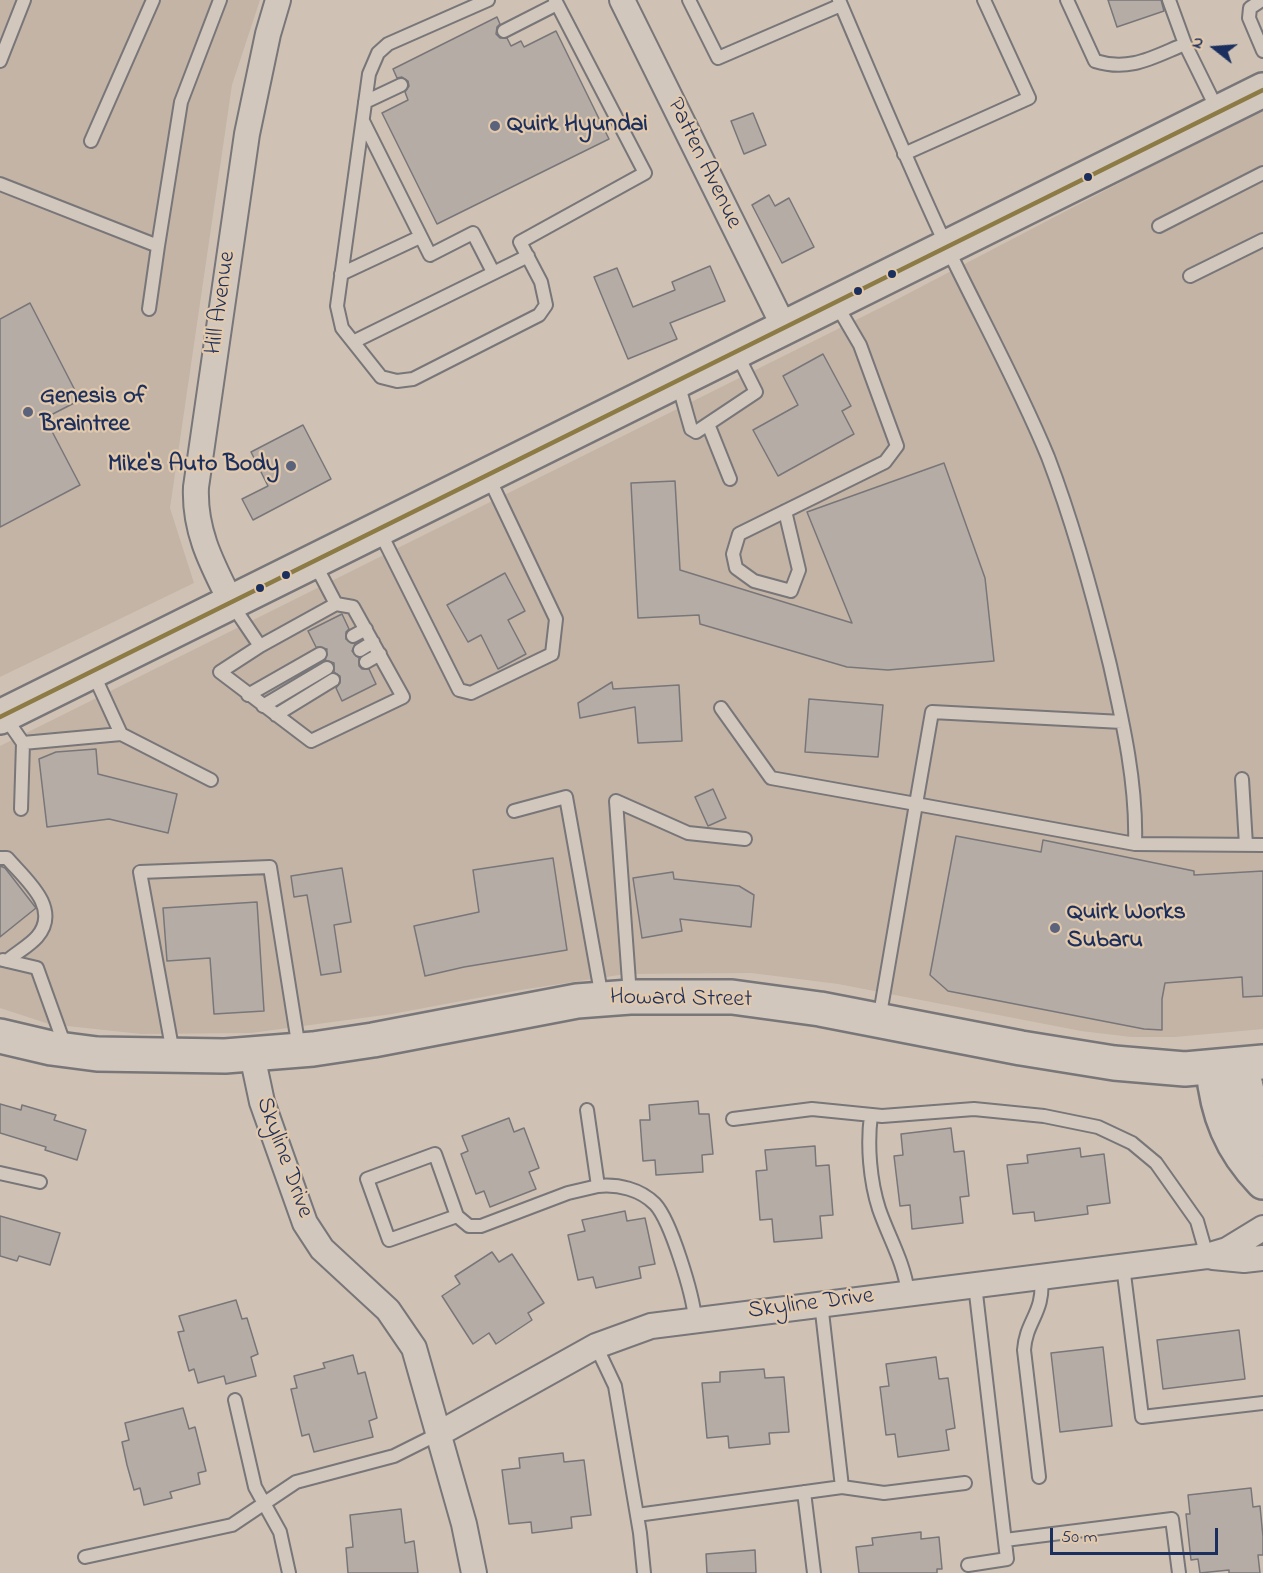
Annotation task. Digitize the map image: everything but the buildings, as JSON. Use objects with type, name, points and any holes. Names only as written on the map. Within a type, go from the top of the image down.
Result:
[{"type":"main road","points":[[2,716],[1263,90]]},
{"type":"main road","name":"Howard Street","points":[[0,1036],[66,1050],[161,1057],[252,1055],[373,1040],[543,1006],[616,998],[732,997],[812,1008],[1091,1060],[1162,1068],[1239,1065]]},
{"type":"main road","points":[[1239,1065],[1263,1140]]},
{"type":"main road","points":[[1239,1065],[1217,1099],[1228,1137],[1241,1158],[1263,1182]]},
{"type":"street","name":"Hill Avenue","points":[[231,602],[201,538],[196,513],[196,487],[245,145],[260,68],[278,0]]},
{"type":"street","name":"Patten Avenue","points":[[622,0],[785,329]]},
{"type":"street","name":"Skyline Drive","points":[[252,1055],[262,1102],[305,1223],[322,1249],[377,1298],[407,1335],[419,1361],[464,1524],[474,1573]]},
{"type":"street","name":"Skyline Drive","points":[[440,1433],[596,1346],[638,1329],[695,1319],[1207,1256],[1227,1250],[1263,1228]]},
{"type":"street","name":"Skyline Drive","points":[[1207,1256],[1244,1260],[1263,1258]]},
{"type":"lane","points":[[0,61],[24,0]]},
{"type":"lane","points":[[91,141],[153,0]]},
{"type":"lane","points":[[149,309],[181,102],[220,0]]},
{"type":"lane","points":[[488,0],[388,44],[378,53],[369,74],[337,306],[342,328],[381,377],[397,381],[413,379],[539,315],[546,305],[541,282],[520,242],[645,173],[556,2],[504,31]]},
{"type":"lane","points":[[689,0],[718,58],[840,2],[904,154],[947,247],[1001,351],[1048,457],[1075,533],[1122,722],[1136,820],[1135,844]]},
{"type":"lane","points":[[904,154],[1029,98],[984,0]]},
{"type":"lane","points":[[1067,0],[1095,61],[1113,66],[1130,66],[1185,44]]},
{"type":"lane","points":[[1169,0],[1185,44],[1218,112]]},
{"type":"lane","points":[[1262,0],[1251,8],[1249,18],[1263,51]]},
{"type":"lane","points":[[365,102],[401,85]]},
{"type":"lane","points":[[363,120],[430,255],[473,232],[493,273]]},
{"type":"lane","points":[[1159,226],[1263,173]]},
{"type":"lane","points":[[0,184],[158,246]]},
{"type":"lane","points":[[341,274],[420,237]]},
{"type":"lane","points":[[1190,276],[1263,240]]},
{"type":"lane","points":[[353,342],[528,256]]},
{"type":"lane","points":[[785,511],[799,570],[791,591],[754,581],[736,568],[733,554],[739,534],[785,511],[885,462],[897,446],[860,345],[836,303]]},
{"type":"lane","points":[[678,382],[691,429],[696,432],[756,392],[737,353]]},
{"type":"lane","points":[[708,424],[730,479]]},
{"type":"lane","points":[[378,529],[459,690],[471,693],[552,654],[556,620],[488,476]]},
{"type":"lane","points":[[313,561],[336,604]]},
{"type":"lane","points":[[231,602],[260,646]]},
{"type":"lane","points":[[336,604],[354,607],[366,629],[403,697],[312,741],[220,672],[260,646],[336,604]]},
{"type":"lane","points":[[353,636],[366,629]]},
{"type":"lane","points":[[360,650],[373,642]]},
{"type":"lane","points":[[249,695],[320,654]]},
{"type":"lane","points":[[366,662],[380,654]]},
{"type":"lane","points":[[264,706],[327,668]]},
{"type":"lane","points":[[93,672],[121,734]]},
{"type":"lane","points":[[276,715],[333,680]]},
{"type":"lane","points":[[721,708],[771,778],[1135,844],[1263,845]]},
{"type":"lane","points":[[878,1021],[932,712],[1122,722]]},
{"type":"lane","points":[[2,716],[23,743],[21,809]]},
{"type":"lane","points":[[23,743],[121,734],[211,780]]},
{"type":"lane","points":[[1242,779],[1246,845]]},
{"type":"lane","points":[[514,811],[566,797],[616,998]]},
{"type":"lane","points":[[616,998],[616,801],[687,833],[745,839]]},
{"type":"lane","points":[[0,858],[7,858],[44,902],[46,921],[37,937],[4,960]]},
{"type":"lane","points":[[161,1057],[140,872],[270,867],[299,1050]]},
{"type":"lane","points":[[4,960],[37,968],[66,1050]]},
{"type":"lane","points":[[733,1119],[812,1109],[871,1115],[991,1109],[1064,1120],[1110,1132],[1132,1143],[1156,1163],[1197,1221],[1207,1256]]},
{"type":"lane","points":[[587,1110],[598,1186]]},
{"type":"lane","points":[[871,1115],[869,1144],[876,1197],[901,1261],[908,1293]]},
{"type":"lane","points":[[457,1216],[389,1240],[367,1179],[435,1154],[457,1216],[469,1226],[481,1226],[568,1193],[598,1186],[625,1187],[647,1197],[659,1209],[689,1286],[695,1319]]},
{"type":"lane","points":[[0,1173],[40,1182]]},
{"type":"lane","points":[[1123,1266],[1142,1417],[1263,1403]]},
{"type":"lane","points":[[1039,1477],[1024,1350],[1026,1335],[1042,1299],[1041,1277]]},
{"type":"lane","points":[[968,1564],[1007,1559],[975,1285]]},
{"type":"lane","points":[[820,1304],[842,1487]]},
{"type":"lane","points":[[596,1346],[615,1386],[637,1515],[644,1573]]},
{"type":"lane","points":[[235,1400],[252,1478],[280,1532],[289,1573]]},
{"type":"lane","points":[[85,1557],[232,1525],[296,1482],[394,1456],[440,1433]]},
{"type":"lane","points":[[637,1515],[842,1487],[884,1493],[965,1483]]},
{"type":"lane","points":[[804,1492],[814,1573]]},
{"type":"lane","points":[[1005,1540],[1172,1519],[1179,1573]]},
{"type":"shaded area","points":[[0,0],[260,0],[232,85],[170,508],[194,583],[0,677]]},
{"type":"shaded area","points":[[1263,108],[1263,1029],[1175,1037],[1131,1037],[1081,1031],[838,984],[751,973],[626,974],[520,990],[392,1014],[251,1033],[141,1034],[49,1024],[0,1008],[0,746],[890,303]]},
{"type":"transit line","points":[[0,717],[1263,90]]},
{"type":"place","name":"Quirk Hyundai","points":[[495,126]]},
{"type":"place","name":"Genesis of Braintree","points":[[28,412]]},
{"type":"place","name":"Mike's Auto Body","points":[[291,466]]},
{"type":"place","name":"Quirk Works Subaru","points":[[1055,928]]}]
